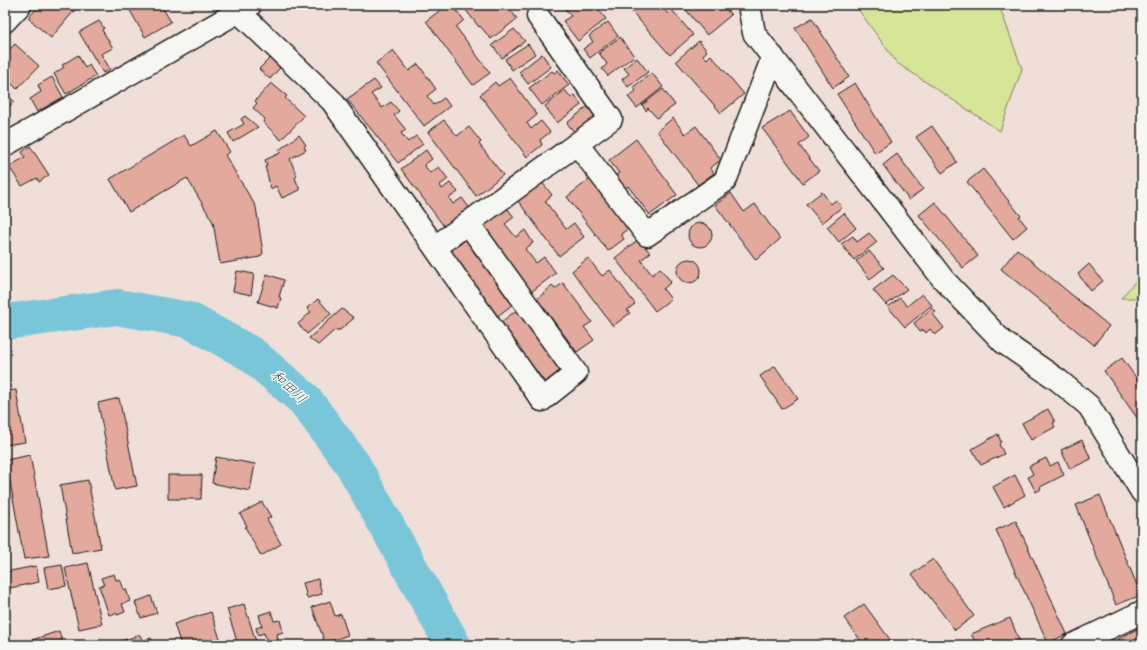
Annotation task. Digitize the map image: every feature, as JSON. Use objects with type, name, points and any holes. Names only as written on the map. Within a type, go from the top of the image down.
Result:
[{"type":"street","points":[[5,21],[20,5]]},
{"type":"street","points":[[749,5],[754,33],[943,279],[1003,342],[1058,380],[1089,406],[1142,492]]},
{"type":"street","points":[[5,145],[245,8],[332,101],[542,400],[576,373],[468,223]]},
{"type":"street","points":[[435,247],[611,119],[538,16]]},
{"type":"street","points":[[577,144],[647,235],[725,181],[773,57]]},
{"type":"street","points":[[1073,645],[1142,612]]},
{"type":"green space","points":[[855,5],[999,5],[1022,69],[1000,131],[897,63]]},
{"type":"green space","points":[[1142,274],[1142,298],[1121,298]]},
{"type":"building","points":[[40,5],[79,5],[51,38],[28,18]]},
{"type":"building","points":[[127,5],[161,5],[171,22],[145,37]]},
{"type":"building","points":[[447,5],[452,5],[464,20],[456,27],[490,73],[473,85],[426,21]]},
{"type":"building","points":[[462,5],[507,5],[517,19],[491,39],[480,26],[479,27]]},
{"type":"building","points":[[562,5],[595,5],[606,19],[578,41],[563,21],[571,16]]},
{"type":"building","points":[[626,5],[666,5],[663,8],[668,14],[672,10],[693,35],[670,55]]},
{"type":"building","points":[[682,5],[709,5],[713,9],[718,5],[723,5],[731,15],[707,35]]},
{"type":"building","points":[[812,18],[849,77],[833,88],[795,28]]},
{"type":"building","points":[[99,21],[104,28],[102,30],[113,48],[101,54],[110,69],[103,73],[79,32]]},
{"type":"building","points":[[608,22],[618,36],[590,58],[583,49],[593,42],[589,36]]},
{"type":"building","points":[[514,29],[525,41],[502,58],[492,45]]},
{"type":"building","points":[[620,37],[634,56],[608,76],[602,69],[607,64],[599,53]]},
{"type":"building","points":[[699,41],[707,51],[703,55],[707,59],[711,55],[744,94],[721,113],[676,61]]},
{"type":"building","points":[[15,44],[39,66],[17,89],[5,77],[5,54]]},
{"type":"building","points":[[528,44],[535,54],[512,70],[505,59]]},
{"type":"building","points":[[393,50],[409,71],[418,64],[436,89],[427,96],[434,105],[444,98],[450,106],[424,126],[376,63]]},
{"type":"building","points":[[275,53],[285,62],[270,79],[259,69]]},
{"type":"building","points":[[542,54],[551,67],[528,84],[519,72]]},
{"type":"building","points":[[78,55],[85,68],[89,65],[96,76],[66,94],[54,74],[64,67],[62,65]]},
{"type":"building","points":[[637,58],[648,72],[628,87],[622,79],[629,74],[624,68]]},
{"type":"building","points":[[558,70],[569,85],[542,105],[529,88],[552,71],[554,73]]},
{"type":"building","points":[[652,73],[663,87],[637,108],[628,97],[636,91],[633,87]]},
{"type":"building","points":[[52,77],[63,97],[37,112],[30,99],[41,92],[38,85]]},
{"type":"building","points":[[510,78],[537,115],[527,123],[531,129],[541,121],[550,132],[540,140],[542,145],[527,157],[480,95],[495,82],[498,86]]},
{"type":"building","points":[[374,80],[381,88],[371,94],[382,108],[391,102],[399,111],[394,115],[406,130],[401,133],[408,142],[416,136],[423,144],[398,163],[347,99]]},
{"type":"building","points":[[271,83],[287,96],[285,98],[304,116],[281,140],[263,122],[265,119],[253,108],[257,103],[255,101]]},
{"type":"building","points":[[855,83],[891,142],[875,153],[837,94]]},
{"type":"building","points":[[663,89],[675,105],[657,118],[648,108],[646,111],[642,105]]},
{"type":"building","points":[[565,90],[571,98],[575,95],[581,105],[557,123],[545,106]]},
{"type":"building","points":[[5,93],[14,101],[5,112]]},
{"type":"building","points":[[588,106],[600,121],[578,137],[567,123]]},
{"type":"building","points":[[790,111],[809,137],[799,145],[819,171],[803,183],[762,128]]},
{"type":"building","points":[[245,116],[258,127],[233,142],[228,133],[244,124],[241,119]]},
{"type":"building","points":[[673,118],[685,134],[696,126],[721,160],[710,168],[714,173],[698,185],[657,131]]},
{"type":"building","points":[[444,120],[457,136],[469,127],[481,142],[479,144],[503,175],[476,196],[428,132]]},
{"type":"building","points":[[932,126],[957,162],[942,173],[916,137]]},
{"type":"building","points":[[217,131],[230,152],[225,155],[256,207],[263,253],[260,257],[220,264],[213,222],[187,178],[129,212],[110,179],[184,135],[191,146]]},
{"type":"building","points":[[299,135],[306,145],[304,147],[306,150],[290,159],[297,176],[295,178],[300,190],[282,198],[276,186],[271,189],[265,166],[267,165],[265,160],[280,153],[279,150]]},
{"type":"building","points":[[636,139],[677,195],[650,215],[628,186],[625,188],[616,175],[619,173],[609,160]]},
{"type":"building","points":[[30,146],[49,175],[39,182],[37,178],[22,186],[9,167],[25,157],[22,152]]},
{"type":"building","points":[[426,150],[432,159],[424,165],[430,173],[439,167],[448,179],[440,185],[442,189],[450,183],[458,192],[449,198],[453,204],[462,198],[471,210],[449,233],[401,169]]},
{"type":"building","points":[[897,154],[923,189],[909,200],[883,165]]},
{"type":"building","points":[[983,169],[1021,216],[1019,217],[1027,227],[1013,239],[967,182]]},
{"type":"building","points":[[591,178],[629,228],[621,234],[624,239],[608,251],[567,197]]},
{"type":"building","points":[[542,182],[552,195],[545,201],[566,229],[574,223],[584,237],[559,256],[518,201]]},
{"type":"building","points":[[822,192],[831,204],[836,200],[842,207],[822,223],[806,204]]},
{"type":"building","points":[[731,193],[744,212],[755,204],[780,239],[756,260],[715,205]]},
{"type":"building","points":[[935,202],[978,256],[963,268],[919,215]]},
{"type":"building","points":[[507,208],[514,217],[505,224],[516,237],[525,230],[533,243],[525,249],[536,263],[544,257],[556,273],[531,292],[482,227]]},
{"type":"building","points":[[844,213],[856,228],[839,242],[827,227]]},
{"type":"building","points":[[700,223],[705,224],[711,230],[711,240],[705,246],[700,247],[695,246],[689,240],[688,235],[689,230],[695,224]]},
{"type":"building","points":[[869,233],[877,242],[854,260],[841,244],[853,236],[857,242]]},
{"type":"building","points":[[472,235],[481,246],[473,251],[477,256],[484,251],[521,298],[495,318],[447,254]]},
{"type":"building","points":[[639,239],[650,253],[641,260],[652,275],[660,268],[671,282],[663,289],[671,299],[655,311],[615,258]]},
{"type":"building","points":[[1017,249],[1109,326],[1094,345],[1001,269]]},
{"type":"building","points":[[869,251],[884,268],[870,279],[856,261]]},
{"type":"building","points":[[588,258],[602,276],[610,270],[635,304],[627,310],[630,313],[613,326],[572,271]]},
{"type":"building","points":[[689,259],[694,260],[700,266],[700,276],[694,282],[689,283],[684,282],[678,276],[677,271],[678,266],[684,260]]},
{"type":"building","points":[[1089,264],[1103,281],[1091,291],[1078,274]]},
{"type":"building","points":[[237,271],[254,274],[251,295],[233,291]]},
{"type":"building","points":[[267,274],[284,280],[279,297],[281,298],[278,308],[258,302]]},
{"type":"building","points":[[893,275],[907,289],[886,305],[873,290]]},
{"type":"building","points":[[563,283],[592,322],[584,327],[594,340],[577,352],[537,299],[552,286],[555,289]]},
{"type":"building","points":[[922,294],[932,305],[905,327],[888,307],[900,298],[907,306]]},
{"type":"building","points":[[318,299],[331,314],[307,334],[298,324],[311,312],[307,308]]},
{"type":"building","points":[[523,305],[566,374],[549,388],[500,323]]},
{"type":"building","points":[[932,308],[936,312],[933,314],[944,328],[935,335],[930,329],[926,333],[924,330],[920,332],[914,323]]},
{"type":"building","points":[[342,309],[354,318],[340,330],[335,330],[318,345],[309,338]]},
{"type":"building","points":[[1122,358],[1142,386],[1142,425],[1104,371]]},
{"type":"building","points":[[775,366],[798,399],[782,409],[760,376]]},
{"type":"building","points":[[16,390],[25,442],[5,445],[5,391]]},
{"type":"building","points":[[119,398],[137,486],[115,490],[98,403]]},
{"type":"building","points":[[1048,409],[1055,422],[1053,423],[1055,427],[1031,440],[1022,423]]},
{"type":"building","points":[[998,434],[1001,442],[999,444],[1004,454],[981,465],[972,449]]},
{"type":"building","points":[[1082,440],[1091,459],[1070,469],[1061,450]]},
{"type":"building","points":[[30,455],[49,556],[24,559],[6,460]]},
{"type":"building","points":[[216,457],[255,464],[250,491],[212,483]]},
{"type":"building","points":[[1046,458],[1050,466],[1058,462],[1064,475],[1040,487],[1041,489],[1036,492],[1028,477],[1033,474],[1029,466]]},
{"type":"building","points":[[168,475],[202,475],[201,499],[168,499]]},
{"type":"building","points":[[1015,475],[1025,495],[1004,507],[993,487]]},
{"type":"building","points":[[88,480],[101,548],[72,553],[60,485]]},
{"type":"building","points":[[1100,495],[1141,595],[1116,605],[1076,505]]},
{"type":"building","points":[[262,502],[271,517],[267,519],[281,544],[261,556],[245,527],[247,526],[240,514]]},
{"type":"building","points":[[1016,521],[1067,634],[1048,643],[996,530]]},
{"type":"building","points":[[933,559],[974,616],[955,630],[912,574]]},
{"type":"building","points":[[88,563],[102,624],[79,629],[65,568]]},
{"type":"building","points":[[62,565],[66,586],[48,589],[44,568]]},
{"type":"building","points":[[36,566],[39,582],[5,589],[5,572]]},
{"type":"building","points":[[114,574],[116,580],[120,579],[124,590],[126,589],[130,601],[122,604],[125,612],[117,615],[116,613],[109,615],[99,586],[104,585],[101,578]]},
{"type":"building","points":[[318,579],[322,594],[307,598],[303,583]]},
{"type":"building","points":[[151,596],[157,613],[141,618],[135,602]]},
{"type":"building","points":[[330,601],[335,616],[341,614],[348,635],[325,643],[312,607]]},
{"type":"building","points":[[244,604],[257,645],[238,645],[227,609]]},
{"type":"building","points":[[864,604],[894,645],[864,645],[844,618]]},
{"type":"building","points":[[271,611],[274,621],[280,620],[283,632],[277,634],[279,645],[268,645],[264,633],[258,635],[256,628],[262,626],[259,615]]},
{"type":"building","points":[[211,612],[222,645],[181,645],[174,624]]},
{"type":"building","points":[[1010,618],[1021,645],[977,645],[971,634]]},
{"type":"building","points":[[1137,629],[1142,639],[1142,645],[1122,645],[1118,639]]},
{"type":"building","points":[[59,631],[63,644],[23,645],[23,643]]},
{"type":"building","points":[[140,635],[143,641],[151,638],[153,645],[122,645],[121,641]]},
{"type":"waterway","name":"和田川","points":[[5,322],[117,307],[189,320],[251,354],[305,400],[353,465],[453,645]]}]
